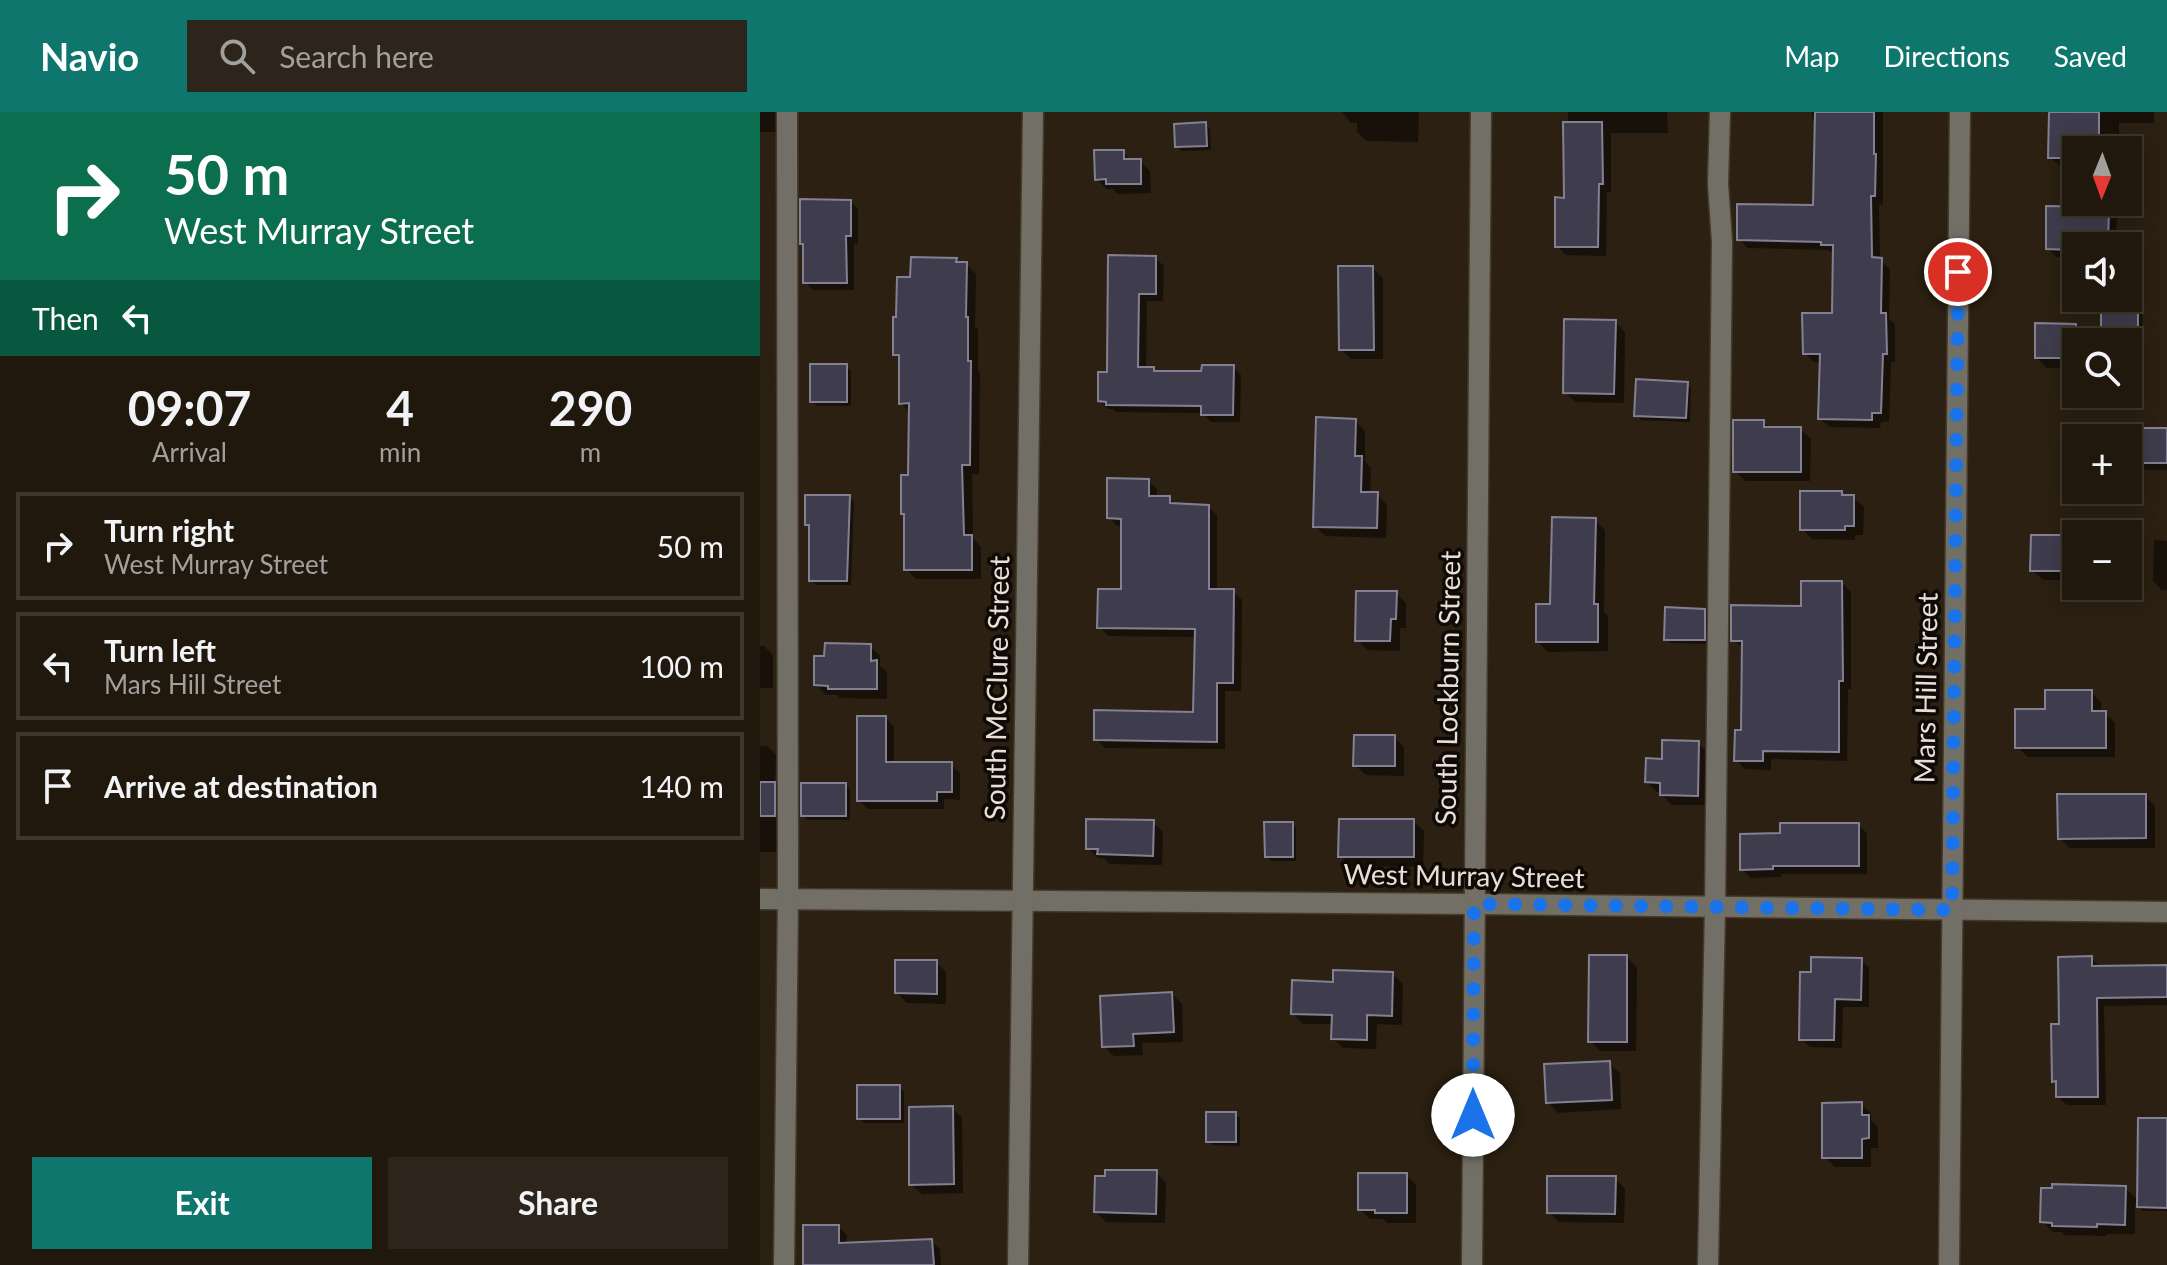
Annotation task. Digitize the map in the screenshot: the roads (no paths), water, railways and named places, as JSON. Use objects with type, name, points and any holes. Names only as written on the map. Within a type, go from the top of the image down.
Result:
[{"type":"street","points":[[784,1265],[788,899],[787,112]]},
{"type":"street","name":"South McClure Street","points":[[1018,1265],[1033,112]]},
{"type":"street","name":"South Lockburn Street","points":[[1472,1265],[1481,112]]},
{"type":"street","points":[[1708,1265],[1722,242],[1718,184],[1720,112]]},
{"type":"street","name":"Mars Hill Street","points":[[1949,1265],[1960,112]]},
{"type":"street","name":"West Murray Street","points":[[760,899],[2167,912]]}]
